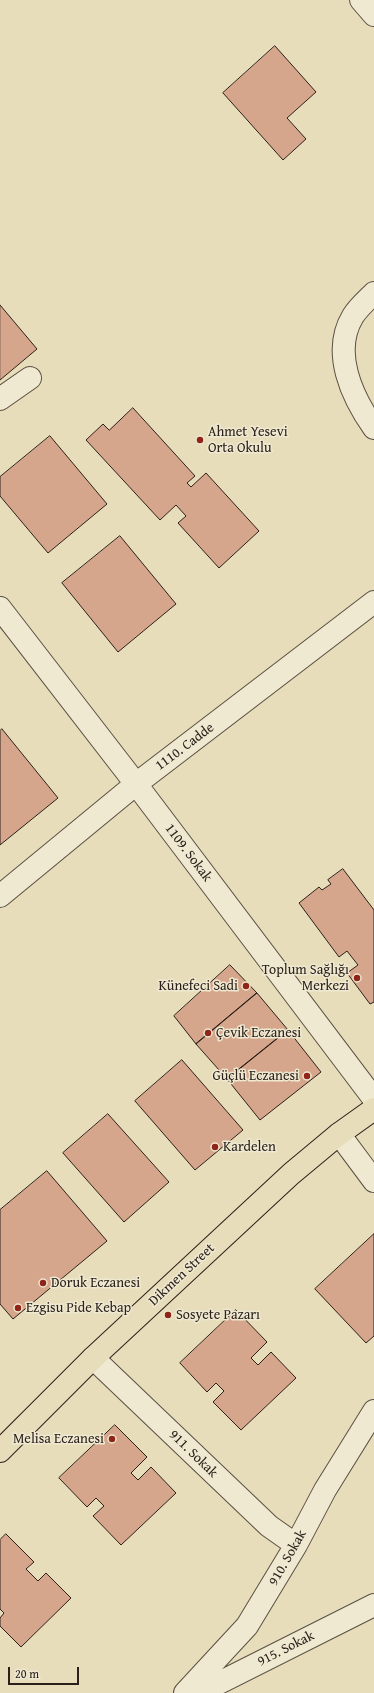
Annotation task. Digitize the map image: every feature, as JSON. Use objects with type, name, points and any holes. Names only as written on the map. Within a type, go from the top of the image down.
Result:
[{"type":"main road","name":"Dikmen Street","points":[[0,1451],[93,1358],[291,1174],[339,1134],[374,1109]]},
{"type":"street","points":[[361,0],[374,15]]},
{"type":"street","points":[[374,293],[353,316],[345,339],[344,364],[353,392],[374,428]]},
{"type":"street","points":[[0,399],[30,378]]},
{"type":"street","name":"1110. Cadde","points":[[0,896],[136,784],[374,602]]},
{"type":"street","name":"1109. Sokak","points":[[0,608],[136,784],[374,1099]]},
{"type":"street","points":[[339,1134],[374,1181]]},
{"type":"street","name":"911. Sokak","points":[[93,1358],[269,1526],[296,1544]]},
{"type":"street","name":"910. Sokak","points":[[185,1693],[247,1626],[296,1544],[325,1490],[374,1411]]},
{"type":"street","name":"915. Sokak","points":[[199,1693],[374,1605]]},
{"type":"building","points":[[275,46],[316,92],[287,118],[306,139],[283,160],[223,93]]},
{"type":"building","points":[[0,305],[37,349],[0,380]]},
{"type":"building","points":[[133,408],[195,476],[187,483],[191,487],[206,473],[259,531],[219,568],[178,523],[186,516],[176,505],[160,520],[86,440],[103,424],[109,430]]},
{"type":"building","points":[[50,436],[107,504],[48,553],[0,496],[0,477]]},
{"type":"building","points":[[120,536],[176,604],[118,652],[62,583]]},
{"type":"building","points":[[2,729],[58,798],[0,845],[0,731]]},
{"type":"building","points":[[343,869],[374,910],[374,1002],[370,1004],[347,973],[358,965],[347,951],[339,957],[299,903],[319,887],[322,890],[331,884],[328,880]]},
{"type":"building","points":[[230,965],[257,993],[196,1044],[174,1016]]},
{"type":"building","points":[[257,993],[288,1030],[227,1079],[196,1044]]},
{"type":"building","points":[[288,1030],[321,1072],[260,1120],[227,1079]]},
{"type":"building","points":[[182,1060],[243,1130],[195,1170],[135,1101]]},
{"type":"building","points":[[108,1114],[169,1182],[124,1222],[63,1153]]},
{"type":"building","points":[[47,1171],[107,1241],[13,1319],[0,1304],[0,1210]]},
{"type":"building","points":[[374,1234],[374,1336],[366,1343],[315,1289]]},
{"type":"building","points":[[236,1310],[267,1342],[251,1358],[258,1365],[271,1352],[296,1378],[241,1430],[213,1402],[224,1391],[216,1383],[207,1392],[180,1363]]},
{"type":"building","points":[[115,1425],[147,1457],[131,1473],[138,1480],[151,1467],[176,1493],[121,1545],[93,1516],[104,1506],[96,1498],[87,1507],[59,1478]]},
{"type":"building","points":[[6,1534],[34,1562],[26,1569],[38,1581],[46,1573],[71,1598],[21,1647],[0,1626],[0,1618],[4,1613],[0,1609],[0,1540]]},
{"type":"place","name":"Ahmet Yesevi Orta Okulu","points":[[200,440]]},
{"type":"place","name":"Toplum Sağlığı Merkezi","points":[[357,978]]},
{"type":"place","name":"Künefeci Sadi","points":[[246,986]]},
{"type":"place","name":"Çevik Eczanesi","points":[[208,1033]]},
{"type":"place","name":"Güçlü Eczanesi","points":[[307,1076]]},
{"type":"place","name":"Kardelen","points":[[215,1147]]},
{"type":"place","name":"Doruk Eczanesi","points":[[43,1283]]},
{"type":"place","name":"Ezgisu Pide Kebap","points":[[18,1308]]},
{"type":"place","name":"Sosyete Pazarı","points":[[168,1315]]},
{"type":"place","name":"Melisa Eczanesi","points":[[112,1439]]}]
